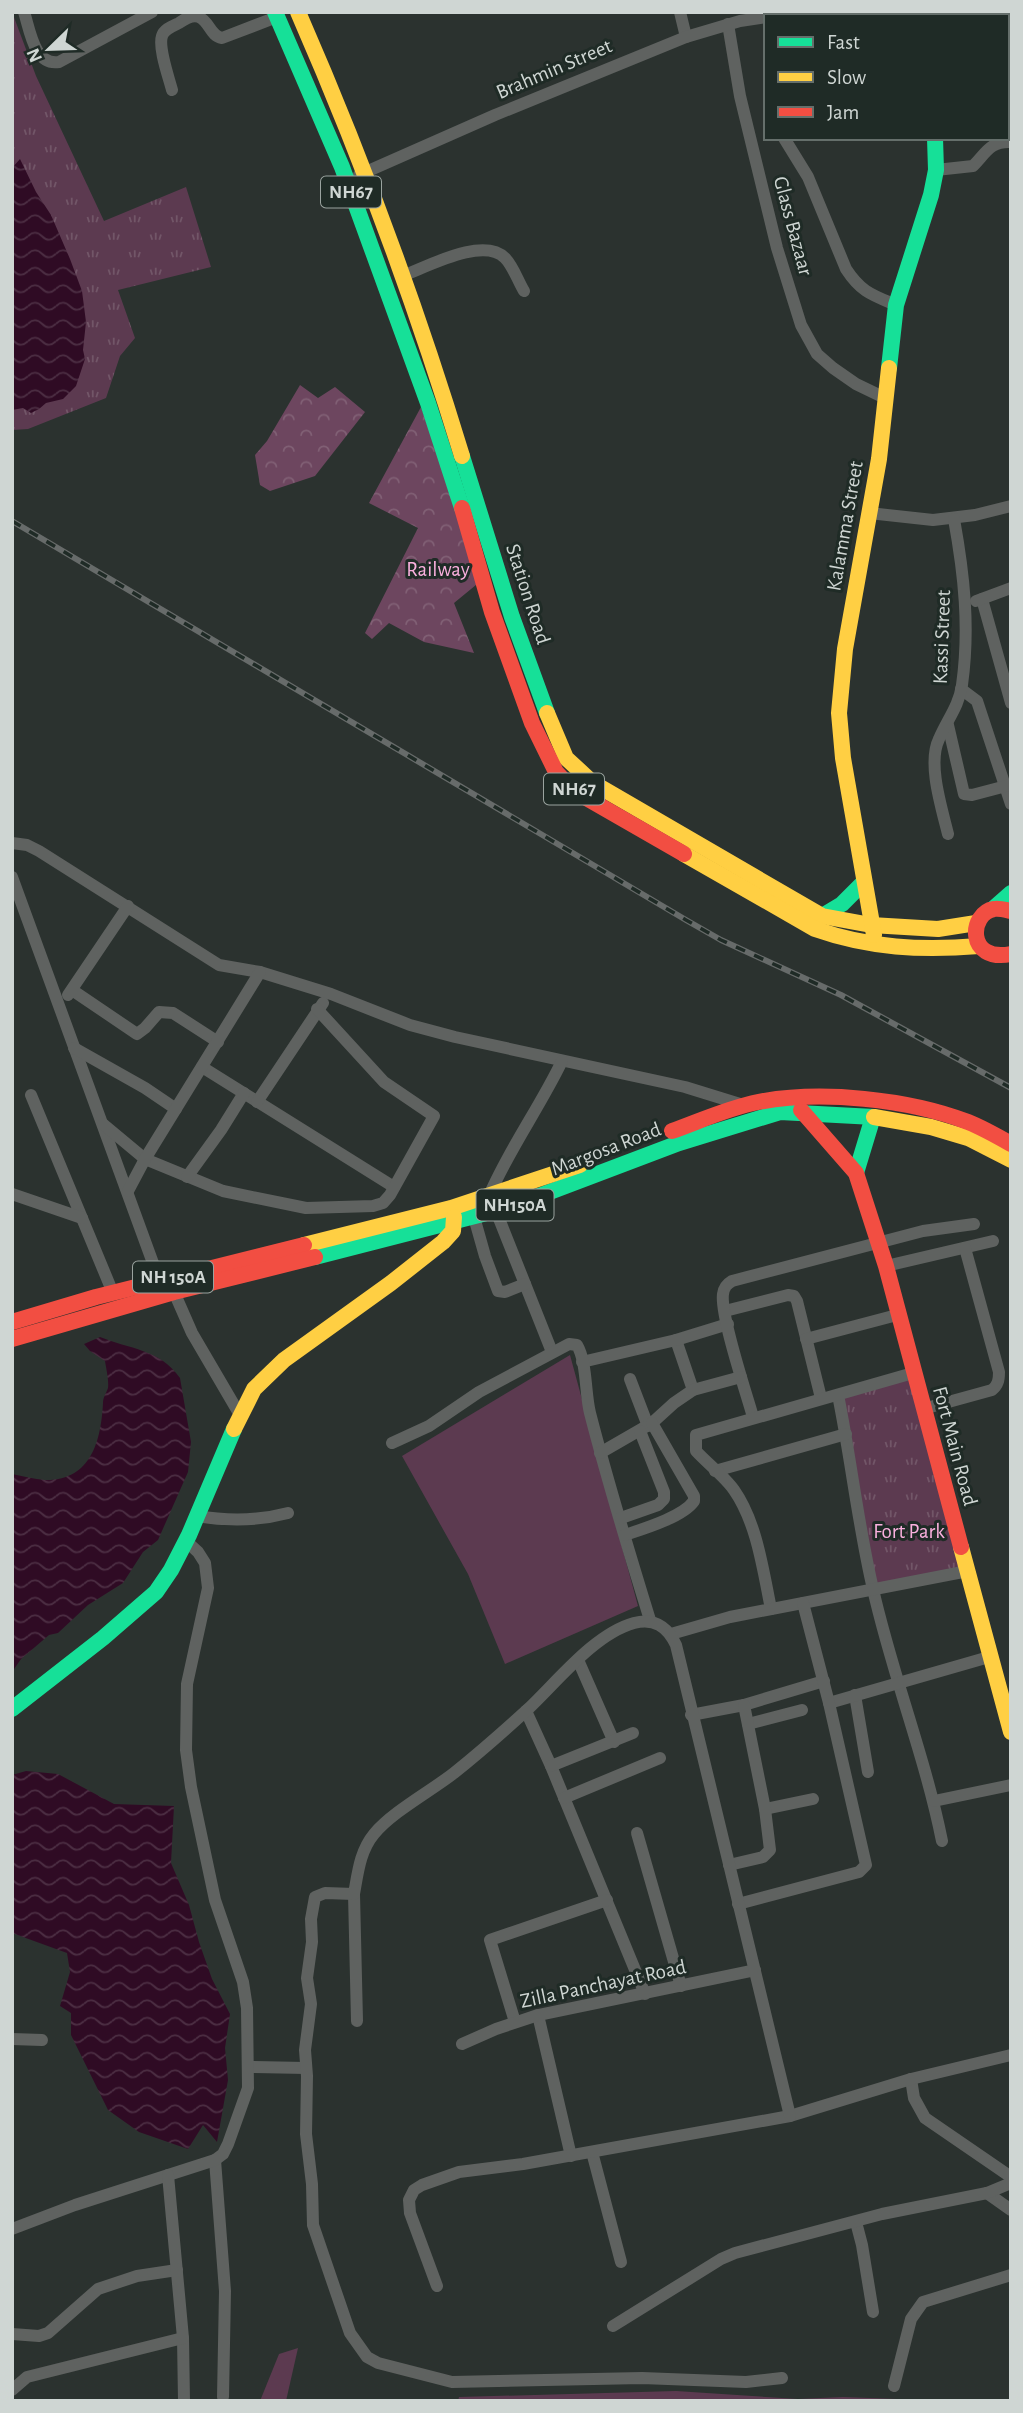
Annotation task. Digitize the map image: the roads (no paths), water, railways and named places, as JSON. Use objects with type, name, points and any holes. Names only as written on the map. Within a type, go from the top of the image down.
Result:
[{"type":"main road","name":"Station Road","points":[[298,12],[402,276],[441,389],[555,755],[571,764],[593,783],[822,916],[872,925],[938,929],[976,923]]},
{"type":"main road","name":"NH67","points":[[276,15],[347,180]]},
{"type":"main road","name":"Kalamma Street","points":[[877,945],[863,883],[843,758],[839,713],[845,649],[879,459],[897,305],[931,195],[936,170],[935,140]]},
{"type":"main road","name":"Station Road","points":[[347,180],[453,477],[505,648],[569,786],[681,854],[831,936],[912,950],[979,946]]},
{"type":"main road","points":[[822,916],[842,904],[863,883]]},
{"type":"main road","points":[[979,946],[976,923],[986,911],[994,908],[1011,893]]},
{"type":"main road","points":[[994,908],[1011,911]]},
{"type":"main road","name":"NH67","points":[[979,946],[990,955],[1009,957]]},
{"type":"main road","name":"Margosa Road","points":[[453,1215],[474,1217],[492,1204],[744,1105],[770,1100],[949,1131],[1011,1160]]},
{"type":"main road","points":[[800,1105],[868,1101],[935,1112],[966,1121],[1011,1144]]},
{"type":"main road","name":"Margosa Road","points":[[12,1339],[166,1289],[492,1204],[800,1105]]},
{"type":"main road","name":"Fort Main Road","points":[[800,1105],[856,1173],[886,1266],[1011,1731]]},
{"type":"main road","points":[[856,1173],[873,1117]]},
{"type":"main road","points":[[12,1709],[103,1638],[156,1592],[186,1541],[240,1415],[254,1389],[284,1360],[443,1242],[451,1235],[453,1215]]},
{"type":"main road","name":"Margosa Road","points":[[12,1322],[113,1293],[166,1289]]},
{"type":"street","points":[[24,12],[37,51],[43,60],[51,63],[59,62],[152,12]]},
{"type":"street","points":[[680,12],[686,37]]},
{"type":"street","points":[[784,14],[808,12]]},
{"type":"street","points":[[172,90],[162,45],[162,36],[167,30],[187,18],[198,17],[215,36],[222,38],[276,15]]},
{"type":"street","name":"Brahmin Street","points":[[347,180],[495,115],[686,37],[736,19],[764,17]]},
{"type":"street","name":"Glass Bazaar","points":[[736,19],[743,109],[777,248],[801,325],[817,354],[833,368],[856,384],[885,398]]},
{"type":"street","points":[[785,140],[808,177],[846,269],[855,283],[866,293],[897,305]]},
{"type":"street","points":[[936,170],[968,168],[995,143],[1011,142]]},
{"type":"street","points":[[402,276],[470,250],[482,249],[494,251],[505,258],[524,291]]},
{"type":"street","points":[[869,513],[933,520],[954,519],[1011,506]]},
{"type":"street","name":"Kassi Street","points":[[947,834],[935,751],[957,705],[961,689],[966,605],[954,519]]},
{"type":"street","points":[[966,605],[1011,588]]},
{"type":"street","points":[[982,599],[1011,703]]},
{"type":"street","points":[[961,689],[977,701],[1008,786],[1011,804]]},
{"type":"street","points":[[948,725],[964,794],[972,795],[1008,786]]},
{"type":"street","points":[[12,843],[27,845],[39,851],[219,965],[260,972],[331,994],[410,1025],[685,1087],[744,1105]]},
{"type":"street","points":[[12,877],[166,1289],[240,1415]]},
{"type":"street","points":[[61,1007],[128,906]]},
{"type":"street","points":[[128,1191],[260,972]]},
{"type":"street","points":[[72,990],[137,1034],[159,1012],[166,1011],[218,1042]]},
{"type":"street","points":[[257,1102],[317,1009],[331,994]]},
{"type":"street","points":[[103,1124],[145,1159],[223,1191],[306,1208],[373,1206],[383,1203],[433,1116],[384,1082],[317,1009]]},
{"type":"street","points":[[74,1048],[145,1088],[176,1109]]},
{"type":"street","points":[[552,1352],[492,1204],[496,1180],[546,1096],[562,1061]]},
{"type":"street","points":[[202,1067],[394,1187]]},
{"type":"street","points":[[187,1177],[244,1093]]},
{"type":"street","points":[[31,1095],[113,1293]]},
{"type":"street","points":[[12,1194],[82,1218]]},
{"type":"street","points":[[474,1217],[498,1291],[505,1292],[525,1284]]},
{"type":"street","points":[[752,1417],[725,1311],[723,1292],[726,1285],[732,1280],[944,1227],[974,1224]]},
{"type":"street","points":[[886,1266],[993,1241]]},
{"type":"street","points":[[923,1409],[992,1390],[999,1379],[965,1248]]},
{"type":"street","points":[[725,1311],[788,1295],[794,1296],[821,1398]]},
{"type":"street","points":[[806,1339],[897,1315]]},
{"type":"street","points":[[582,1362],[676,1340],[728,1324]]},
{"type":"street","points":[[676,1340],[693,1390]]},
{"type":"street","points":[[392,1443],[429,1426],[479,1392],[573,1343],[579,1348],[584,1384],[600,1453],[650,1620]]},
{"type":"street","points":[[771,1609],[760,1554],[749,1521],[734,1489],[696,1451],[696,1435],[914,1373]]},
{"type":"street","points":[[600,1453],[646,1426],[693,1390],[741,1377]]},
{"type":"street","points":[[621,1518],[657,1505],[664,1499],[646,1426],[630,1380]]},
{"type":"street","points":[[838,1395],[873,1588],[898,1683],[934,1801],[942,1841]]},
{"type":"street","points":[[625,1535],[666,1519],[686,1509],[694,1501],[694,1496],[646,1426]]},
{"type":"street","points":[[715,1471],[846,1434]]},
{"type":"street","points":[[197,1516],[220,1520],[268,1518],[288,1513]]},
{"type":"street","points":[[12,2230],[75,2205],[215,2160],[228,2144],[248,2088],[247,2008],[243,1982],[215,1900],[191,1787],[186,1750],[187,1684],[194,1646],[207,1603],[208,1588],[205,1563],[186,1541]]},
{"type":"street","points":[[671,1634],[700,1624],[968,1571]]},
{"type":"street","points":[[738,1904],[859,1872],[866,1865],[830,1703],[803,1603]]},
{"type":"street","points":[[357,2021],[354,1894],[362,1853],[377,1830],[455,1772],[526,1711],[578,1660],[615,1630],[650,1620],[662,1625],[671,1634],[676,1645],[790,2116]]},
{"type":"street","points":[[830,1703],[989,1657]]},
{"type":"street","points":[[578,1660],[614,1742]]},
{"type":"street","points":[[691,1714],[744,1705],[824,1681]]},
{"type":"street","points":[[855,1695],[868,1772]]},
{"type":"street","points":[[729,1865],[768,1855],[770,1845],[744,1705]]},
{"type":"street","points":[[748,1724],[802,1710]]},
{"type":"street","points":[[526,1711],[645,1994]]},
{"type":"street","points":[[551,1766],[633,1733]]},
{"type":"street","points":[[564,1798],[660,1758]]},
{"type":"street","points":[[934,1801],[1011,1785]]},
{"type":"street","points":[[765,1809],[813,1799]]},
{"type":"street","points":[[637,1833],[681,1986]]},
{"type":"street","points":[[354,1894],[325,1893],[315,1896],[307,1978],[310,2004],[305,2050],[306,2134],[314,2232],[350,2333],[367,2357],[378,2363],[452,2382],[642,2378],[746,2382],[782,2378]]},
{"type":"street","points":[[515,2022],[490,1940],[607,1900]]},
{"type":"street","name":"Zilla Panchayat Road","points":[[462,2044],[537,2015],[755,1970]]},
{"type":"street","points":[[537,2015],[571,2156]]},
{"type":"street","points":[[12,2039],[42,2040]]},
{"type":"street","points":[[437,2286],[410,2213],[409,2200],[414,2190],[422,2185],[459,2172],[571,2156],[790,2116],[911,2079],[1011,2054]]},
{"type":"street","points":[[249,2067],[306,2068]]},
{"type":"street","points":[[911,2079],[914,2098],[925,2118],[1011,2177]]},
{"type":"street","points":[[592,2152],[621,2262]]},
{"type":"street","points":[[215,2160],[224,2280],[223,2398]]},
{"type":"street","points":[[168,2175],[183,2338],[184,2401]]},
{"type":"street","points":[[613,2326],[735,2253],[882,2214],[987,2193],[1011,2183]]},
{"type":"street","points":[[987,2193],[1011,2210]]},
{"type":"street","points":[[856,2222],[873,2312]]},
{"type":"street","points":[[12,2334],[39,2336],[47,2333],[98,2289],[137,2276],[177,2270]]},
{"type":"street","points":[[894,2386],[911,2319],[923,2302],[1011,2275]]},
{"type":"street","points":[[12,2390],[27,2377],[183,2338]]},
{"type":"water","points":[[20,159],[51,215],[70,259],[82,291],[86,322],[83,350],[85,359],[76,386],[63,399],[46,403],[31,413],[23,408],[12,410],[12,168]]},
{"type":"water","points":[[100,1337],[154,1355],[172,1368],[180,1378],[191,1442],[188,1472],[158,1540],[143,1552],[123,1583],[88,1605],[58,1633],[49,1635],[21,1659],[12,1672],[12,1474],[45,1480],[61,1479],[73,1474],[90,1456],[100,1431],[108,1381],[105,1361],[84,1344]]},
{"type":"water","points":[[26,1771],[58,1774],[114,1804],[174,1806],[171,1863],[189,1905],[212,1979],[230,2014],[225,2048],[228,2080],[217,2142],[203,2125],[188,2149],[139,2132],[108,2110],[71,2035],[71,2013],[60,2006],[70,1972],[67,1953],[12,1933],[12,1775]]},
{"type":"railway","points":[[12,521],[721,940],[841,995],[1011,1088]]},
{"type":"park label","name":"Railway","points":[[438,569]]},
{"type":"park label","name":"Fort Park","points":[[909,1531]]}]
